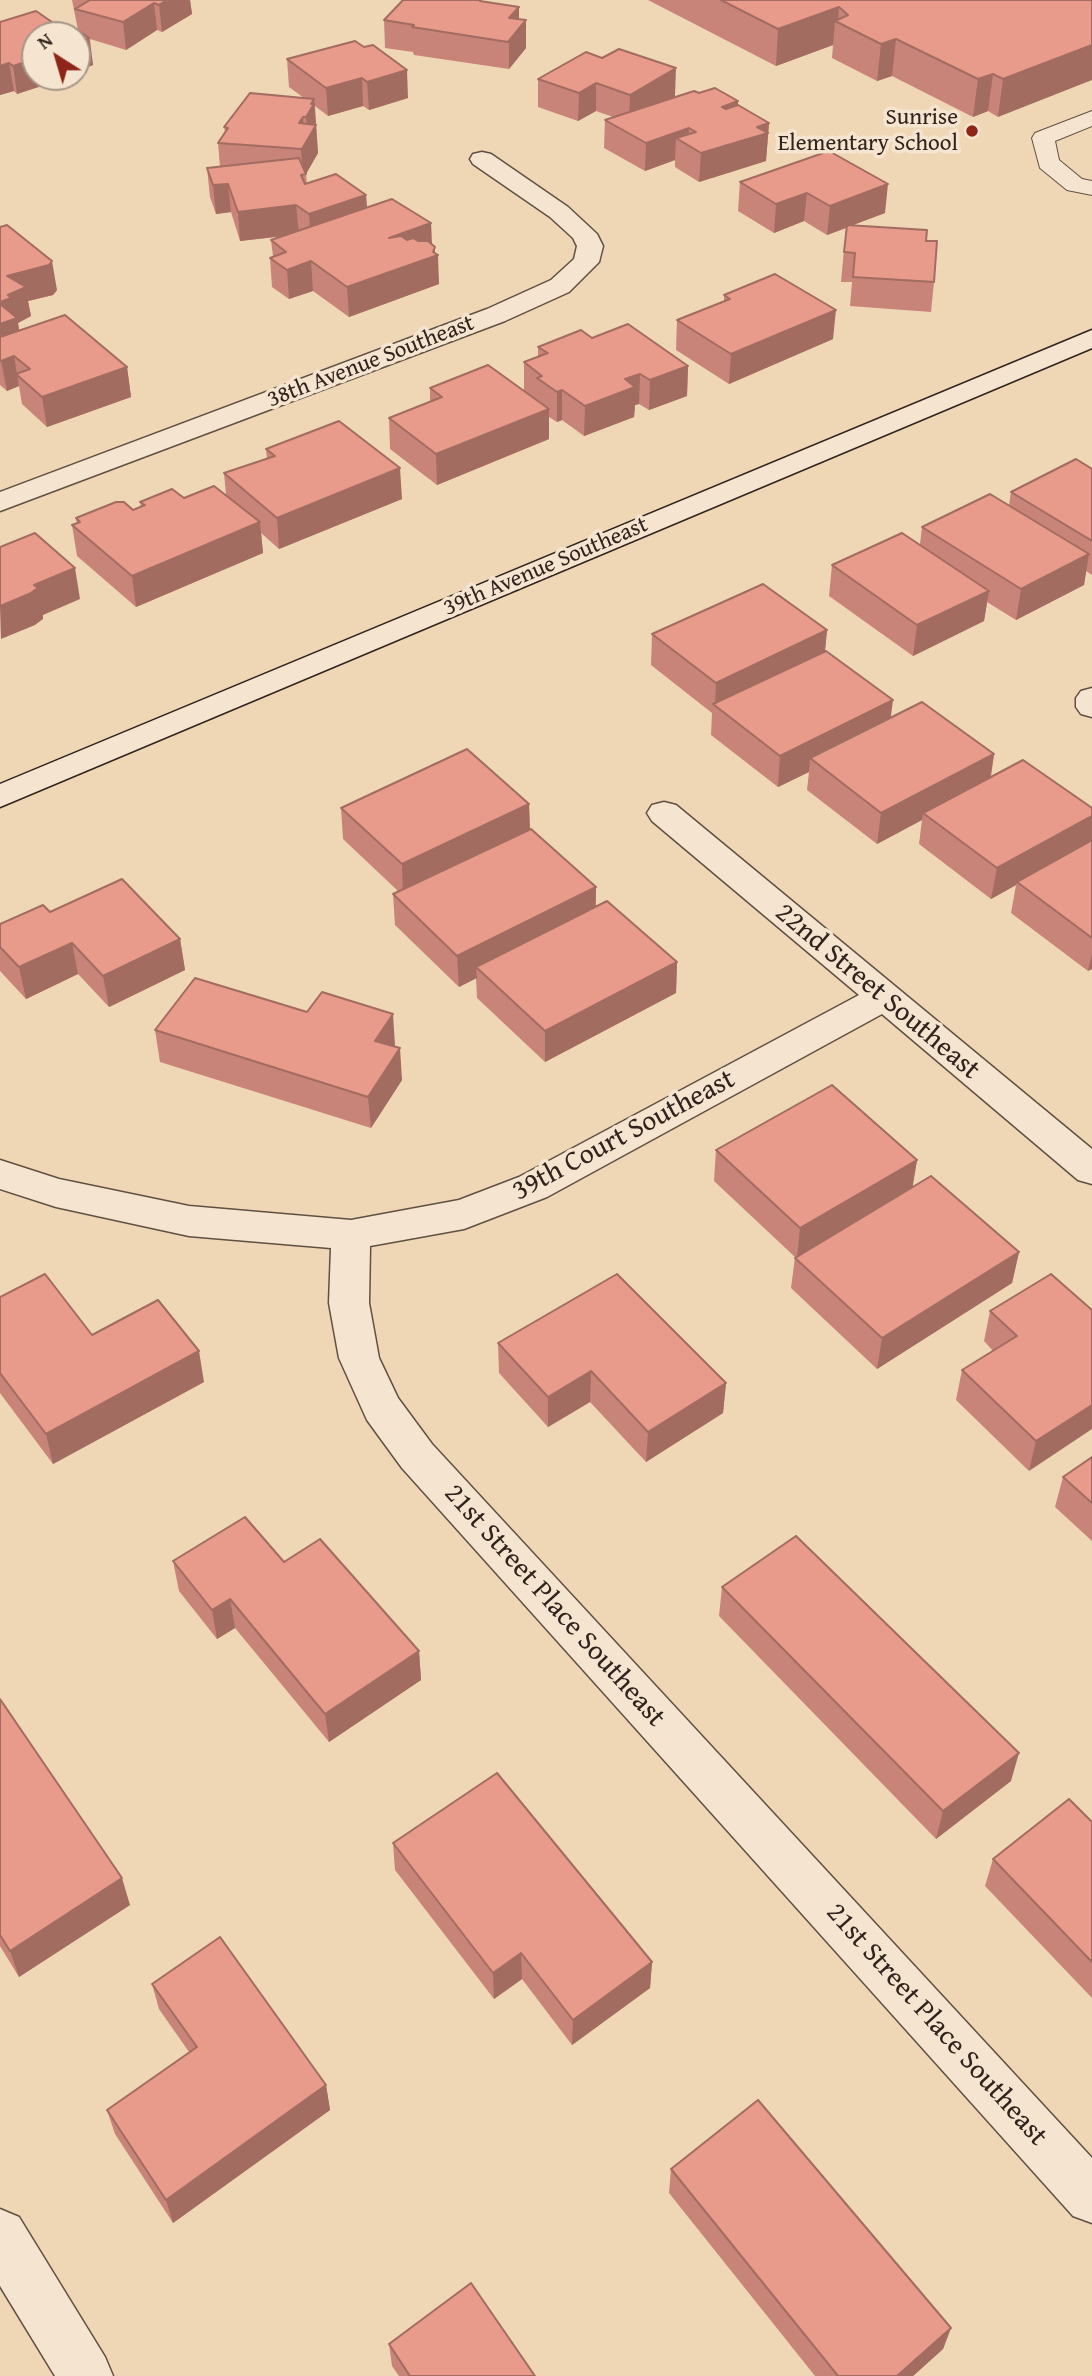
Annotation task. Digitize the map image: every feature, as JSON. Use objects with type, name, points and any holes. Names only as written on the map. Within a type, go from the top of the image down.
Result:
[{"type":"street","name":"38th Avenue Southeast","points":[[1,501],[496,315],[560,286],[578,273],[586,262],[590,246],[584,234],[559,212],[482,159]]},
{"type":"street","name":"39th Avenue Southeast","points":[[0,796],[1092,338]]},
{"type":"street","name":"22nd Street Southeast","points":[[664,813],[1092,1170]]},
{"type":"street","name":"39th Court Southeast","points":[[351,1235],[464,1214],[533,1187],[883,998]]},
{"type":"street","points":[[0,1174],[56,1193],[189,1221],[351,1235]]},
{"type":"street","name":"21st Street Place Southeast","points":[[351,1235],[349,1303],[359,1358],[382,1408],[417,1456],[1092,2197]]},
{"type":"street","points":[[0,2236],[86,2376]]},
{"type":"lane","points":[[1092,118],[1043,138],[1048,163],[1075,185],[1092,188]]},
{"type":"building","points":[[90,0],[167,0],[159,5],[154,3],[123,22],[75,9]]},
{"type":"building","points":[[403,0],[481,0],[519,7],[509,18],[526,20],[508,42],[384,20]]},
{"type":"building","points":[[721,0],[1092,0],[1092,45],[1003,79],[993,74],[978,79],[896,39],[881,44],[835,21],[848,15],[839,7],[778,29]]},
{"type":"building","points":[[36,11],[51,21],[21,21],[21,63],[13,66],[9,63],[0,66],[0,22]]},
{"type":"building","points":[[355,41],[364,47],[373,45],[407,70],[367,82],[362,78],[326,88],[287,59]]},
{"type":"building","points":[[619,49],[676,68],[630,95],[596,83],[579,93],[538,79],[586,52],[602,58]]},
{"type":"building","points":[[715,88],[738,101],[722,107],[726,109],[738,105],[769,123],[757,127],[768,133],[701,153],[676,138],[696,132],[689,128],[646,143],[605,120],[694,91],[699,93]]},
{"type":"building","points":[[250,93],[314,99],[306,117],[299,123],[316,125],[302,149],[218,143],[228,128],[224,127]]},
{"type":"building","points":[[829,151],[888,184],[830,206],[807,193],[776,204],[740,182]]},
{"type":"building","points":[[299,158],[306,174],[301,175],[305,184],[336,174],[366,195],[309,214],[296,205],[238,212],[228,184],[213,185],[207,168]]},
{"type":"building","points":[[392,199],[431,223],[389,238],[401,236],[407,240],[413,238],[428,241],[435,247],[433,252],[438,255],[347,287],[311,261],[287,270],[270,258],[286,252],[271,240]]},
{"type":"building","points":[[7,225],[52,261],[49,265],[7,276],[26,287],[0,302],[0,227]]},
{"type":"building","points":[[847,225],[927,230],[926,241],[937,241],[934,282],[853,277],[855,253],[844,252]]},
{"type":"building","points":[[775,274],[836,310],[731,354],[677,320],[730,299],[724,295]]},
{"type":"building","points":[[0,304],[17,318],[0,324]]},
{"type":"building","points":[[65,315],[127,367],[42,397],[16,374],[30,369],[14,356],[0,360],[0,337]]},
{"type":"building","points":[[628,324],[688,366],[650,380],[640,374],[625,379],[635,387],[585,406],[562,390],[557,392],[537,378],[542,376],[524,362],[548,353],[538,347],[581,330],[592,338]]},
{"type":"building","points":[[488,365],[549,409],[436,454],[389,418],[442,397],[430,388]]},
{"type":"building","points":[[339,421],[400,468],[277,518],[224,473],[275,456],[266,449]]},
{"type":"building","points":[[1076,459],[1092,469],[1092,541],[1011,492]]},
{"type":"building","points":[[214,486],[260,522],[132,576],[72,525],[80,522],[76,518],[116,502],[124,502],[133,510],[145,505],[140,502],[172,489],[184,498]]},
{"type":"building","points":[[990,494],[1089,554],[1021,589],[922,527]]},
{"type":"building","points":[[35,533],[75,568],[34,585],[38,588],[29,594],[0,606],[0,547]]},
{"type":"building","points":[[902,533],[989,591],[917,625],[832,565]]},
{"type":"building","points":[[763,584],[827,630],[716,683],[652,634]]},
{"type":"building","points":[[826,651],[893,700],[780,756],[713,704]]},
{"type":"building","points":[[922,702],[994,754],[881,813],[810,758]]},
{"type":"building","points":[[467,749],[529,804],[402,864],[341,808]]},
{"type":"building","points":[[1023,760],[1092,808],[1092,816],[997,868],[923,813]]},
{"type":"building","points":[[531,829],[596,887],[457,956],[393,894]]},
{"type":"building","points":[[1092,840],[1092,938],[1017,882]]},
{"type":"building","points":[[122,879],[180,939],[103,976],[72,943],[19,967],[0,947],[0,924],[43,905],[50,912]]},
{"type":"building","points":[[607,901],[677,962],[545,1031],[476,967]]},
{"type":"building","points":[[195,978],[307,1012],[322,992],[393,1014],[375,1041],[400,1048],[368,1097],[155,1030]]},
{"type":"building","points":[[832,1085],[917,1160],[800,1228],[716,1150]]},
{"type":"building","points":[[931,1176],[1019,1252],[882,1338],[795,1258]]},
{"type":"building","points":[[45,1274],[92,1335],[158,1300],[199,1351],[46,1434],[0,1373],[0,1297]]},
{"type":"building","points":[[617,1274],[726,1383],[648,1432],[591,1371],[548,1397],[498,1343]]},
{"type":"building","points":[[1051,1274],[1092,1310],[1092,1405],[1036,1441],[962,1370],[1017,1336],[990,1311]]},
{"type":"building","points":[[1092,1457],[1092,1503],[1063,1477]]},
{"type":"building","points":[[245,1517],[284,1562],[320,1539],[419,1651],[325,1714],[230,1599],[212,1610],[173,1561]]},
{"type":"building","points":[[796,1536],[1019,1753],[943,1811],[722,1587]]},
{"type":"building","points":[[0,1699],[122,1878],[10,1951],[0,1935]]},
{"type":"building","points":[[497,1773],[652,1962],[573,2020],[521,1953],[493,1973],[393,1843]]},
{"type":"building","points":[[1069,1799],[1092,1822],[1092,1962],[993,1859]]},
{"type":"building","points":[[220,1937],[326,2085],[166,2200],[107,2110],[197,2047],[152,1984]]},
{"type":"building","points":[[758,2100],[951,2328],[897,2376],[838,2376],[671,2169]]},
{"type":"building","points":[[471,2283],[535,2376],[410,2376],[389,2344]]},
{"type":"place","name":"Sunrise Elementary School","points":[[972,131]]}]
